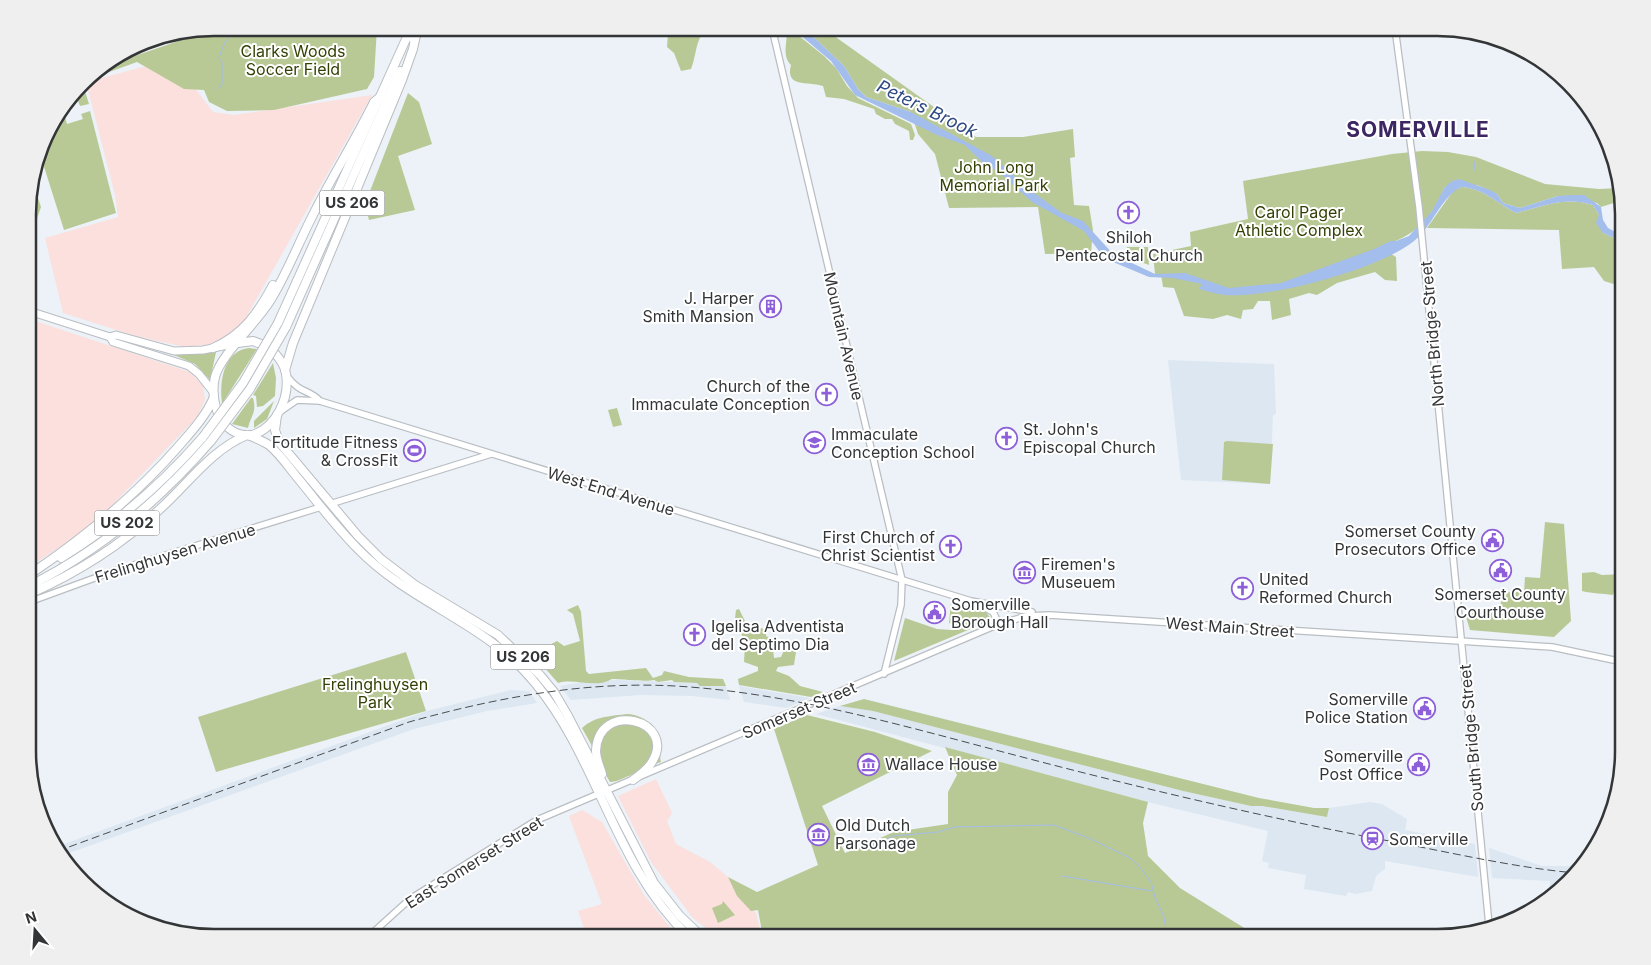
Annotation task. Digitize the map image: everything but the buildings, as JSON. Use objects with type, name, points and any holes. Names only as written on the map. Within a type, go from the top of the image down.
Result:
[{"type":"highway","name":"US 202","points":[[36,571],[84,543],[128,511],[175,469],[204,436],[243,383],[282,325],[381,96],[412,36]]},
{"type":"highway","name":"US 202","points":[[36,582],[74,561],[120,528],[173,483],[211,441],[250,388],[282,325],[412,36]]},
{"type":"highway","name":"US 206","points":[[414,36],[413,50],[402,80],[292,343],[283,403],[278,414],[276,430],[279,442],[365,545],[392,569],[485,626],[524,658],[554,692],[601,780],[602,793],[646,886],[681,929]]},
{"type":"highway","name":"US 206","points":[[381,96],[374,102],[315,209],[272,298],[220,366],[215,380],[214,395],[223,423],[232,430],[271,447],[356,547],[383,572],[417,596],[476,629],[520,666],[558,714],[654,883],[680,916],[694,929]]},
{"type":"highway","points":[[213,348],[243,330],[259,309],[283,267],[290,262]]},
{"type":"highway","points":[[238,343],[253,341],[264,344],[274,352],[286,373]]},
{"type":"highway","points":[[36,570],[92,529],[136,491],[192,431],[208,411],[214,395]]},
{"type":"highway","points":[[36,591],[78,570],[120,542],[159,510],[220,449],[247,435],[263,430],[278,414]]},
{"type":"highway","points":[[601,780],[602,776],[596,754],[598,741],[612,725],[628,719],[646,726],[652,733],[656,744],[652,763],[633,780]]},
{"type":"main road","points":[[36,313],[110,337],[116,335],[174,351],[213,348],[238,343]]},
{"type":"main road","points":[[110,337],[113,342],[189,366],[199,374],[214,395]]},
{"type":"street","name":"Mountain Avenue","points":[[774,36],[902,580],[901,605],[884,674]]},
{"type":"street","name":"North Bridge Street","points":[[1396,36],[1423,242],[1463,642]]},
{"type":"street","name":"West End Avenue","points":[[286,373],[299,390],[316,397],[320,401]]},
{"type":"street","name":"West End Avenue","points":[[278,414],[297,400],[320,401],[971,601]]},
{"type":"street","points":[[330,504],[491,454]]},
{"type":"street","name":"Frelinghuysen Avenue","points":[[36,599],[110,572],[321,507]]},
{"type":"street","points":[[971,601],[1046,614]]},
{"type":"street","points":[[971,601],[993,612],[999,624]]},
{"type":"street","name":"West Main Street","points":[[999,624],[1027,616],[1046,614],[1552,647],[1615,660]]},
{"type":"street","name":"Somerset Street","points":[[602,793],[999,624]]},
{"type":"street","name":"South Bridge Street","points":[[1463,642],[1489,921]]},
{"type":"street","name":"East Somerset Street","points":[[378,929],[410,899],[510,836],[559,810],[602,793]]},
{"type":"shaded area","points":[[173,59],[213,112],[234,115],[372,95],[240,328],[212,344],[185,347],[135,336],[63,313],[45,238],[118,217],[115,195],[88,90],[100,78]]},
{"type":"shaded area","points":[[36,321],[190,372],[203,385],[205,400],[197,417],[94,524],[36,563]]},
{"type":"shaded area","points":[[1168,360],[1274,364],[1276,414],[1273,415],[1270,484],[1181,480]]},
{"type":"shaded area","points":[[618,680],[725,684],[730,700],[692,696],[641,695],[571,700],[560,686],[588,681]]},
{"type":"shaded area","points":[[739,686],[810,698],[786,708],[744,702]]},
{"type":"shaded area","points":[[511,690],[529,691],[537,703],[487,711],[414,729],[69,853],[63,844],[427,711]]},
{"type":"shaded area","points":[[840,706],[873,711],[1183,791],[1251,806],[1262,806],[1327,817],[1329,808],[1370,802],[1382,804],[1407,819],[1405,830],[1475,844],[1478,877],[1385,861],[1385,869],[1376,876],[1372,891],[1355,894],[1348,892],[1346,896],[1304,889],[1306,875],[1268,868],[1269,863],[1262,861],[1268,831],[1148,802],[816,714]]},
{"type":"shaded area","points":[[656,779],[672,813],[667,821],[676,844],[710,862],[728,877],[743,902],[756,913],[760,929],[707,929],[692,917],[651,862],[618,796]]},
{"type":"shaded area","points":[[582,810],[602,822],[644,895],[672,929],[584,929],[578,911],[602,904],[569,816]]},
{"type":"shaded area","points":[[1489,848],[1542,866],[1572,866],[1550,888],[1550,881],[1492,878]]},
{"type":"green space","name":"Clarks Woods Soccer Field","points":[[215,36],[377,36],[374,77],[367,89],[274,110],[227,111],[209,102],[204,90],[184,89],[137,62],[106,73],[131,57],[191,38]]},
{"type":"green space","points":[[668,36],[701,36],[691,69],[681,71],[674,53],[667,47]]},
{"type":"green space","points":[[787,36],[799,36],[836,68],[847,86],[858,98],[911,124],[915,135],[913,140],[910,140],[909,131],[895,124],[892,119],[885,119],[876,114],[874,109],[844,99],[826,97],[823,86],[794,80],[791,77],[791,65],[787,58]]},
{"type":"green space","name":"John Long Memorial Park","points":[[812,36],[834,36],[976,137],[1023,137],[1073,129],[1075,157],[1070,158],[1074,205],[1089,206],[1093,230],[1091,253],[1045,254],[1038,207],[949,208],[935,154],[918,134],[911,112],[866,97],[858,89],[844,66]]},
{"type":"green space","points":[[85,93],[89,104],[80,106],[78,101]]},
{"type":"green space","points":[[408,93],[419,102],[432,144],[398,156],[415,210],[369,220],[365,204]]},
{"type":"green space","points":[[90,111],[116,213],[64,230],[43,165],[50,146],[65,117],[67,124],[83,119],[81,114]]},
{"type":"green space","name":"Carol Pager Athletic Complex","points":[[1422,151],[1448,152],[1476,157],[1545,184],[1599,189],[1613,188],[1614,203],[1601,207],[1597,203],[1558,196],[1520,208],[1503,203],[1497,194],[1477,185],[1445,187],[1433,209],[1420,226],[1403,237],[1380,247],[1396,257],[1397,281],[1385,280],[1375,272],[1337,283],[1317,295],[1309,293],[1289,299],[1291,315],[1272,320],[1270,301],[1258,301],[1253,309],[1243,310],[1241,319],[1227,315],[1213,319],[1184,316],[1174,288],[1163,287],[1161,274],[1155,274],[1153,254],[1191,246],[1190,232],[1248,219],[1243,181],[1392,154]]},
{"type":"green space","points":[[1461,187],[1476,190],[1516,213],[1545,205],[1573,201],[1593,205],[1599,215],[1603,233],[1614,238],[1614,284],[1604,281],[1594,267],[1562,269],[1559,230],[1427,228],[1453,191]]},
{"type":"green space","points":[[38,197],[41,207],[36,222]]},
{"type":"green space","points":[[1127,247],[1148,247],[1149,265],[1124,256]]},
{"type":"green space","points":[[257,349],[222,404],[222,378],[228,362],[240,350]]},
{"type":"green space","points":[[167,352],[216,352],[210,380],[195,364]]},
{"type":"green space","points":[[273,363],[276,378],[275,396],[263,406],[257,407],[256,396],[253,395]]},
{"type":"green space","points":[[251,398],[253,398],[254,407],[248,428],[232,424]]},
{"type":"green space","points":[[274,401],[267,419],[254,428],[254,421]]},
{"type":"green space","points":[[617,408],[622,425],[613,427],[608,410]]},
{"type":"green space","points":[[1224,442],[1273,444],[1270,484],[1222,480]]},
{"type":"green space","points":[[1545,522],[1564,524],[1571,621],[1554,637],[1470,630],[1466,617],[1477,610],[1497,613],[1505,595],[1512,592],[1524,592],[1525,577],[1540,578]]},
{"type":"green space","points":[[1594,572],[1602,575],[1615,574],[1613,595],[1582,591],[1582,573]]},
{"type":"green space","points":[[951,602],[986,612],[992,620],[894,661],[905,618],[937,629],[951,630],[954,625],[949,623]]},
{"type":"green space","points":[[578,605],[581,612],[586,671],[589,674],[646,668],[653,678],[662,675],[664,671],[689,677],[723,679],[726,686],[700,686],[697,683],[674,682],[672,680],[658,682],[654,680],[612,679],[599,683],[558,683],[537,659],[541,659],[546,647],[557,641],[564,646],[580,641],[573,614],[567,610]]},
{"type":"green space","points":[[739,609],[747,625],[755,633],[761,628],[766,630],[766,636],[772,639],[774,658],[781,657],[785,648],[793,644],[796,652],[794,665],[778,667],[776,671],[789,676],[800,686],[823,692],[811,697],[739,685],[738,679],[758,671],[758,667],[744,662],[745,643],[735,618],[736,610]]},
{"type":"green space","name":"Frelinghuysen Park","points":[[406,652],[426,711],[216,772],[198,717]]},
{"type":"green space","points":[[864,699],[1259,798],[1314,808],[1329,808],[1327,817],[1262,806],[1251,806],[1183,791],[873,711],[840,706]]},
{"type":"green space","points":[[628,714],[640,717],[655,728],[660,739],[661,762],[655,764],[657,759],[650,725],[639,719],[619,717],[592,746],[582,728],[598,719]]},
{"type":"green space","points":[[807,715],[875,732],[932,751],[822,806],[845,853],[894,832],[948,824],[948,792],[957,775],[945,747],[1148,802],[1143,823],[1148,856],[1180,888],[1246,929],[762,929],[758,910],[751,911],[737,896],[728,877],[757,892],[818,865],[774,729]]},
{"type":"green space","points":[[633,722],[649,732],[653,746],[651,759],[642,768],[629,776],[610,782],[601,762],[601,743],[611,729],[621,724]]},
{"type":"green space","points":[[723,901],[735,915],[718,923],[712,908],[722,904]]},
{"type":"water","points":[[801,36],[812,36],[844,66],[858,89],[866,97],[911,112],[992,156],[1030,190],[1062,213],[1083,221],[1113,254],[1155,274],[1185,273],[1229,288],[1281,283],[1391,241],[1409,236],[1432,211],[1445,187],[1452,181],[1459,179],[1490,190],[1497,194],[1503,203],[1520,208],[1558,196],[1584,195],[1601,207],[1603,220],[1608,228],[1614,231],[1614,238],[1603,233],[1596,223],[1599,215],[1593,205],[1573,201],[1545,205],[1516,213],[1483,193],[1461,187],[1447,198],[1421,235],[1398,252],[1376,262],[1323,280],[1295,287],[1244,295],[1215,293],[1199,289],[1202,284],[1173,278],[1149,277],[1113,262],[1099,251],[1084,231],[1032,202],[1000,173],[981,161],[965,145],[937,135],[855,95],[831,61]]},
{"type":"waterway","points":[[217,89],[222,85],[222,62],[219,58],[225,43],[231,36]]},
{"type":"waterway","points":[[1474,161],[1475,171]]},
{"type":"waterway","points":[[870,843],[877,844],[893,836],[938,832],[954,827],[1054,825],[1091,839],[1130,858],[1140,867],[1151,882],[1164,917],[1166,929]]},
{"type":"waterway","points":[[1062,876],[1152,891]]},
{"type":"railway","points":[[65,848],[409,722],[441,713],[540,693],[607,686],[641,685],[720,690],[808,704],[852,713],[1120,782],[1262,815],[1490,861],[1566,872]]},
{"type":"place","name":"Shiloh Pentecostal Church","points":[[1129,213]]},
{"type":"place","name":"J. Harper Smith Mansion","points":[[770,307]]},
{"type":"place","name":"Church of the Immaculate Conception","points":[[826,395]]},
{"type":"place","name":"St. John's Episcopal Church","points":[[1007,438]]},
{"type":"place","name":"Immaculate Conception School","points":[[815,443]]},
{"type":"place","name":"Fortitude Fitness & CrossFit","points":[[414,451]]},
{"type":"place","name":"Somerset County Prosecutors Office","points":[[1492,540]]},
{"type":"place","name":"First Church of Christ Scientist","points":[[951,546]]},
{"type":"place","name":"Somerset County Courthouse","points":[[1500,570]]},
{"type":"place","name":"Firemen's Museuem","points":[[1025,573]]},
{"type":"place","name":"United Reformed Church","points":[[1243,588]]},
{"type":"place","name":"Somerville Borough Hall","points":[[935,613]]},
{"type":"place","name":"Igelisa Adventista del Septimo Dia","points":[[695,635]]},
{"type":"place","name":"Somerville Police Station","points":[[1424,708]]},
{"type":"place","name":"Wallace House","points":[[869,764]]},
{"type":"place","name":"Somerville Post Office","points":[[1419,765]]},
{"type":"place","name":"Old Dutch Parsonage","points":[[819,834]]},
{"type":"place","name":"Somerville","points":[[1373,839]]},
{"type":"district","name":"SOMERVILLE","points":[[1418,130]]},
{"type":"water label","name":"Peters Brook","points":[[927,109]]}]
